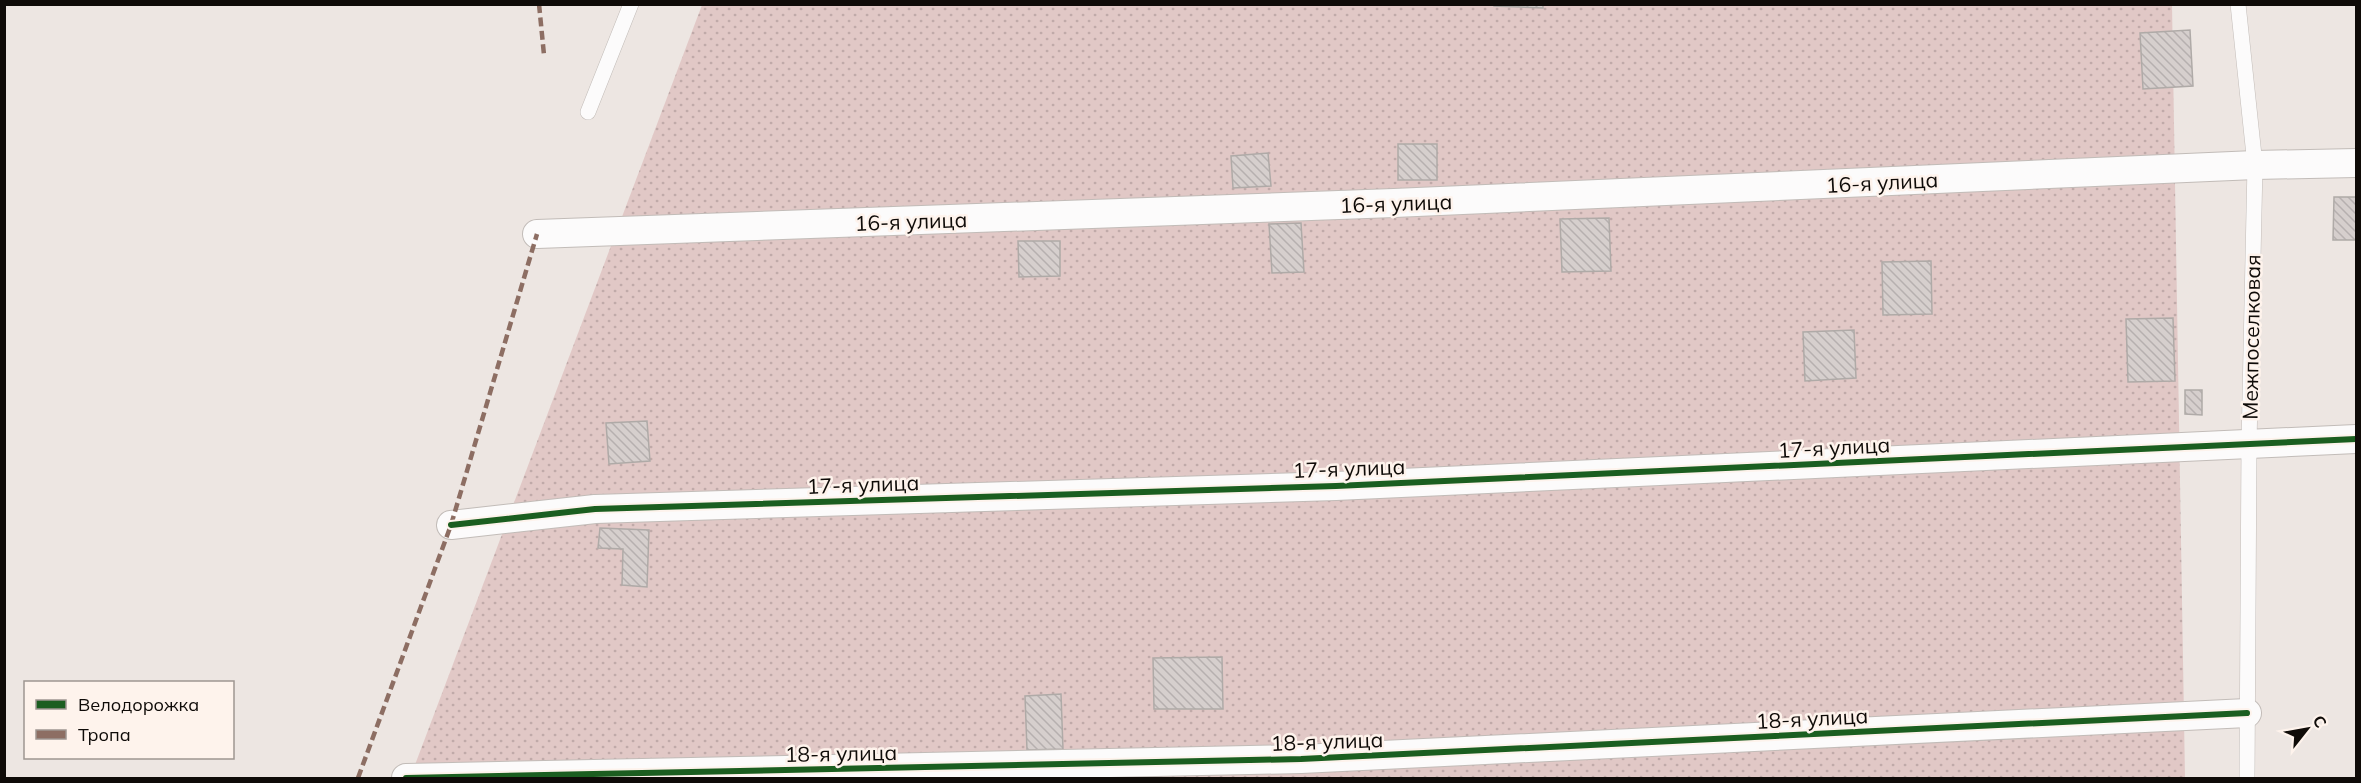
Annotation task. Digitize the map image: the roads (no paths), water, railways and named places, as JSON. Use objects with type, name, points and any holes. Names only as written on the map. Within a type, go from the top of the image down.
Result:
[{"type":"street","name":"16-я улица","points":[[537,234],[1406,203],[2255,165],[2356,163]]},
{"type":"street","name":"17-я улица","points":[[451,525],[595,509],[1347,485],[2356,440]]},
{"type":"street","name":"18-я улица","points":[[406,778],[1301,759],[2247,713]]},
{"type":"lane","points":[[588,112],[631,4]]},
{"type":"lane","name":"Межпоселковая","points":[[2238,4],[2255,165],[2249,444],[2247,778]]}]
